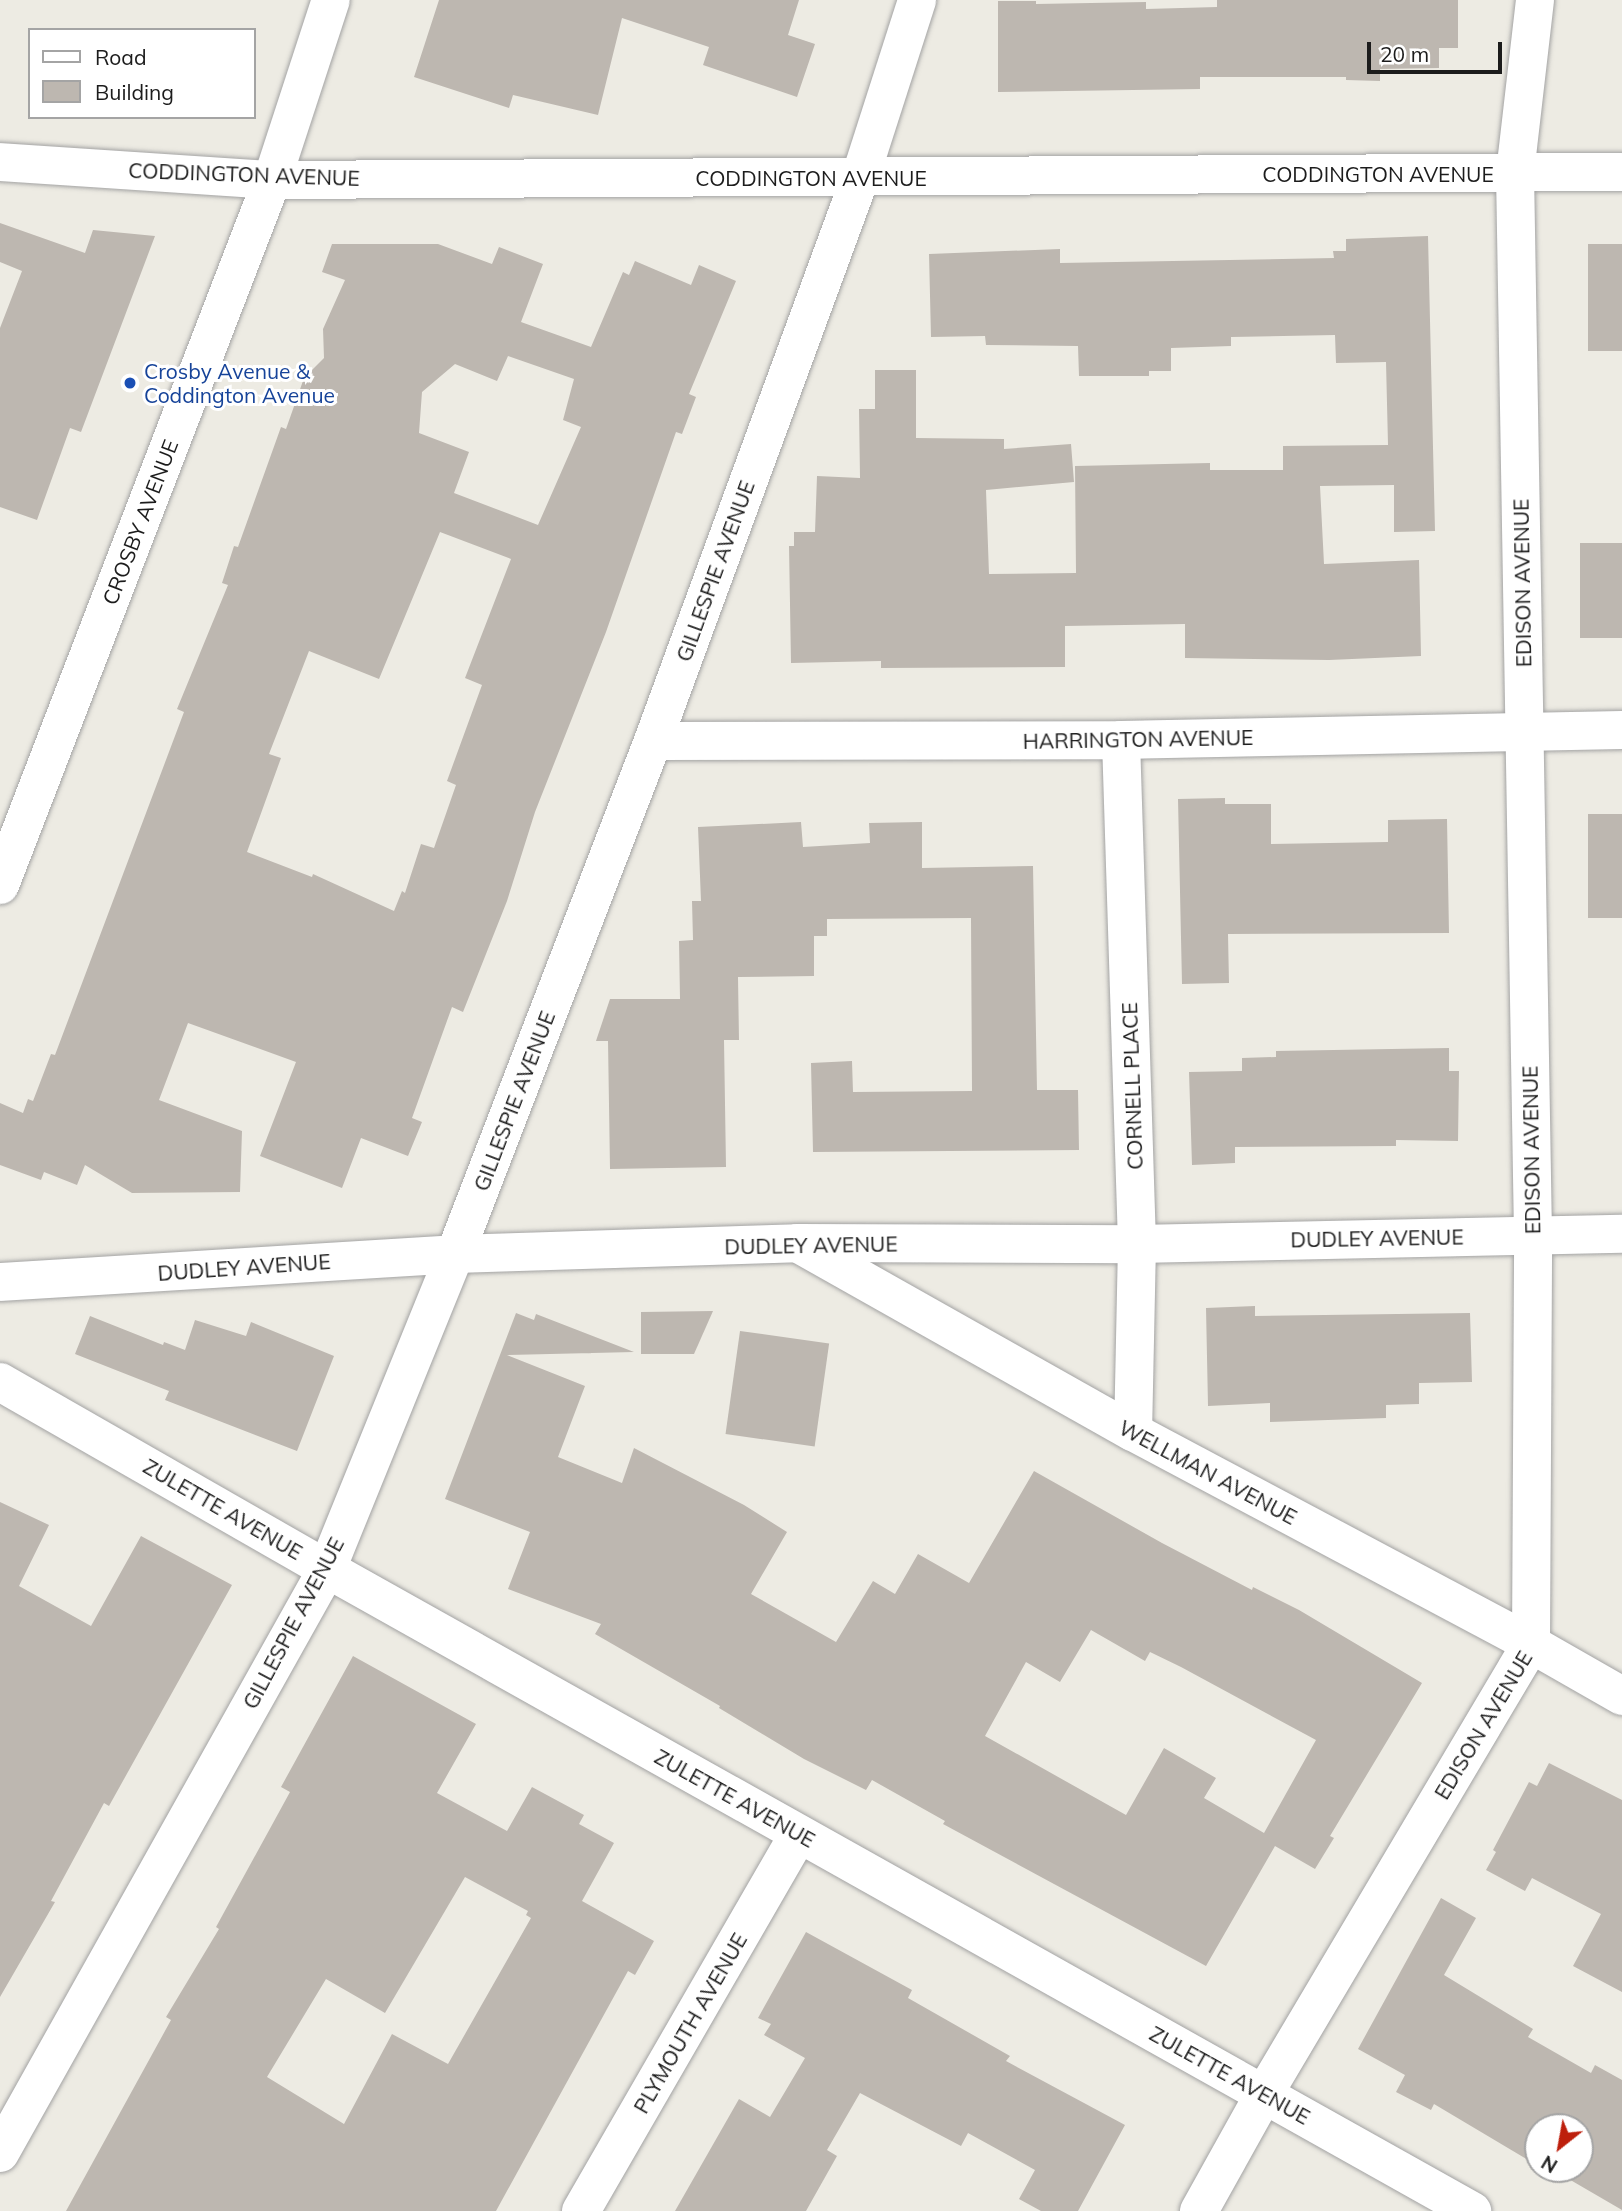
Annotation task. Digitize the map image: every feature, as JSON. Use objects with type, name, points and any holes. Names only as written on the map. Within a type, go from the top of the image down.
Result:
[{"type":"street","name":"CROSBY AVENUE","points":[[0,885],[272,180],[331,0]]},
{"type":"street","name":"GILLESPIE AVENUE","points":[[0,2153],[327,1569],[455,1254],[653,741],[860,178],[917,0]]},
{"type":"street","name":"EDISON AVENUE","points":[[1199,2211],[1264,2094],[1531,1644],[1533,1235],[1515,173],[1535,0]]},
{"type":"street","name":"CODDINGTON AVENUE","points":[[0,162],[272,180],[1622,172]]},
{"type":"street","name":"HARRINGTON AVENUE","points":[[653,741],[1121,740],[1622,730]]},
{"type":"street","name":"CORNELL PLACE","points":[[1121,740],[1137,1244],[1133,1432]]},
{"type":"street","name":"DUDLEY AVENUE","points":[[0,1282],[455,1254],[797,1243],[1137,1244],[1622,1234]]},
{"type":"street","name":"WELLMAN AVENUE","points":[[797,1243],[1133,1432],[1531,1644],[1622,1696]]},
{"type":"street","name":"ZULETTE AVENUE","points":[[0,1382],[327,1569],[1472,2211]]},
{"type":"street","name":"PLYMOUTH AVENUE","points":[[581,2211],[799,1834]]},
{"type":"building","points":[[439,0],[799,0],[788,35],[815,44],[797,97],[703,65],[709,47],[622,18],[598,115],[513,95],[509,108],[414,77]]},
{"type":"building","points":[[1217,0],[1458,0],[1458,48],[1439,48],[1439,68],[1380,69],[1380,81],[1346,80],[1346,77],[1200,77],[1200,89],[998,92],[998,1],[1036,1],[1036,4],[1146,2],[1146,9],[1217,7]]},
{"type":"building","points":[[0,223],[85,253],[93,230],[155,236],[81,432],[70,428],[37,520],[0,507],[0,328],[22,271],[0,262]]},
{"type":"building","points":[[1428,236],[1435,531],[1394,532],[1394,485],[1320,486],[1324,564],[1419,560],[1421,656],[1329,660],[1185,658],[1185,624],[1065,626],[1065,667],[881,668],[881,661],[791,663],[789,546],[794,546],[794,532],[815,532],[817,476],[860,478],[859,409],[875,409],[875,370],[916,370],[916,438],[1004,439],[1004,449],[1071,444],[1074,482],[986,490],[989,574],[1076,573],[1075,466],[1210,463],[1210,470],[1283,470],[1283,446],[1388,445],[1386,362],[1336,363],[1335,335],[1231,337],[1231,346],[1171,348],[1171,371],[1149,371],[1149,376],[1079,376],[1078,346],[986,345],[985,336],[931,337],[929,254],[1060,249],[1060,263],[1334,258],[1333,251],[1346,251],[1346,239]]},
{"type":"building","points":[[332,244],[438,244],[492,264],[499,247],[543,264],[521,322],[591,347],[623,272],[629,275],[635,261],[691,285],[699,265],[736,281],[689,394],[696,397],[682,434],[676,432],[606,632],[535,812],[507,901],[463,1012],[452,1007],[412,1118],[422,1122],[408,1156],[361,1138],[342,1188],[260,1156],[296,1062],[188,1023],[159,1100],[242,1131],[240,1192],[132,1193],[85,1165],[77,1185],[44,1172],[41,1180],[0,1165],[0,1103],[23,1113],[28,1099],[33,1101],[51,1054],[55,1055],[184,712],[177,709],[228,585],[222,583],[234,546],[238,547],[281,427],[286,429],[304,378],[324,358],[323,329],[345,280],[322,272]],"holes":[[[508,356],[574,379],[563,420],[581,427],[538,525],[454,493],[469,452],[419,433],[422,392],[455,364],[497,381]],[[440,532],[511,559],[465,678],[482,685],[447,781],[456,785],[434,848],[421,844],[405,893],[402,891],[394,911],[313,874],[312,877],[247,852],[281,758],[269,754],[309,651],[379,679]]]},
{"type":"building","points":[[1588,244],[1622,244],[1622,351],[1588,351]]},
{"type":"building","points":[[1580,543],[1622,543],[1622,638],[1580,638]]},
{"type":"building","points":[[1225,798],[1225,804],[1271,804],[1271,844],[1388,842],[1388,820],[1447,819],[1449,933],[1228,934],[1229,983],[1182,984],[1178,799]]},
{"type":"building","points":[[1588,814],[1622,814],[1622,918],[1588,918]]},
{"type":"building","points":[[801,822],[803,847],[870,843],[869,823],[922,822],[922,868],[1033,866],[1037,1090],[1078,1090],[1079,1150],[813,1152],[811,1063],[852,1061],[853,1092],[972,1091],[971,918],[827,919],[827,936],[814,936],[814,976],[738,977],[739,1040],[724,1040],[726,1167],[610,1169],[608,1041],[596,1041],[610,999],[680,999],[679,941],[693,940],[692,901],[701,901],[698,827]]},
{"type":"building","points":[[1449,1048],[1449,1071],[1459,1071],[1458,1141],[1396,1140],[1396,1146],[1235,1147],[1235,1163],[1192,1165],[1189,1072],[1242,1071],[1242,1058],[1276,1057],[1276,1051]]},
{"type":"building","points":[[1255,1306],[1255,1316],[1470,1313],[1472,1382],[1419,1383],[1419,1404],[1386,1405],[1386,1418],[1270,1422],[1270,1403],[1208,1406],[1206,1308]]},
{"type":"building","points":[[713,1311],[694,1354],[641,1354],[641,1312]]},
{"type":"building","points":[[516,1313],[534,1320],[536,1314],[634,1352],[507,1355],[585,1386],[558,1457],[622,1483],[634,1448],[744,1505],[787,1532],[751,1594],[836,1642],[873,1581],[895,1594],[918,1554],[969,1583],[1034,1471],[1162,1543],[1252,1590],[1253,1587],[1299,1610],[1422,1683],[1330,1836],[1334,1838],[1315,1869],[1275,1846],[1206,1966],[943,1824],[945,1821],[872,1780],[866,1790],[804,1759],[719,1708],[720,1706],[595,1634],[601,1624],[508,1589],[530,1532],[445,1499]],"holes":[[[1091,1630],[1145,1661],[1150,1652],[1316,1740],[1264,1833],[1204,1798],[1216,1778],[1164,1748],[1126,1815],[985,1736],[1026,1662],[1060,1682]]]},
{"type":"building","points":[[90,1316],[163,1345],[164,1342],[185,1350],[195,1320],[246,1336],[251,1322],[334,1356],[297,1451],[165,1400],[169,1391],[75,1354]]},
{"type":"building","points":[[740,1331],[829,1344],[815,1447],[726,1434]]},
{"type":"building","points":[[0,1502],[49,1525],[19,1586],[91,1626],[141,1536],[232,1585],[109,1806],[104,1803],[51,1901],[55,1902],[0,1997]]},
{"type":"building","points":[[353,1656],[476,1724],[437,1793],[507,1831],[532,1787],[584,1815],[579,1824],[614,1843],[582,1901],[654,1941],[635,1975],[628,1971],[496,2211],[66,2211],[171,2020],[166,2017],[219,1929],[216,1927],[290,1792],[281,1787]],"holes":[[[465,1877],[528,1911],[526,1915],[531,1918],[448,2064],[392,2034],[344,2124],[267,2077],[326,1979],[385,2013]]]},
{"type":"building","points":[[1549,1763],[1622,1800],[1622,1992],[1573,1966],[1601,1914],[1532,1878],[1525,1891],[1486,1870],[1496,1852],[1493,1850],[1529,1782],[1537,1786]]},
{"type":"building","points":[[1441,1898],[1476,1918],[1444,1975],[1533,2029],[1528,2037],[1591,2073],[1595,2065],[1622,2080],[1622,2210],[1576,2183],[1594,2183],[1594,2113],[1524,2113],[1524,2158],[1434,2104],[1431,2110],[1396,2092],[1405,2075],[1358,2049]]},
{"type":"building","points":[[806,1932],[912,1990],[908,1998],[1010,2056],[1006,2061],[1125,2125],[1078,2211],[1041,2211],[1019,2199],[1035,2170],[968,2133],[961,2146],[860,2093],[827,2150],[837,2156],[806,2211],[675,2211],[739,2099],[770,2117],[805,2058],[764,2035],[771,2024],[758,2018]]},
{"type":"place","name":"Crosby Avenue & Coddington Avenue","points":[[130,383]]}]
